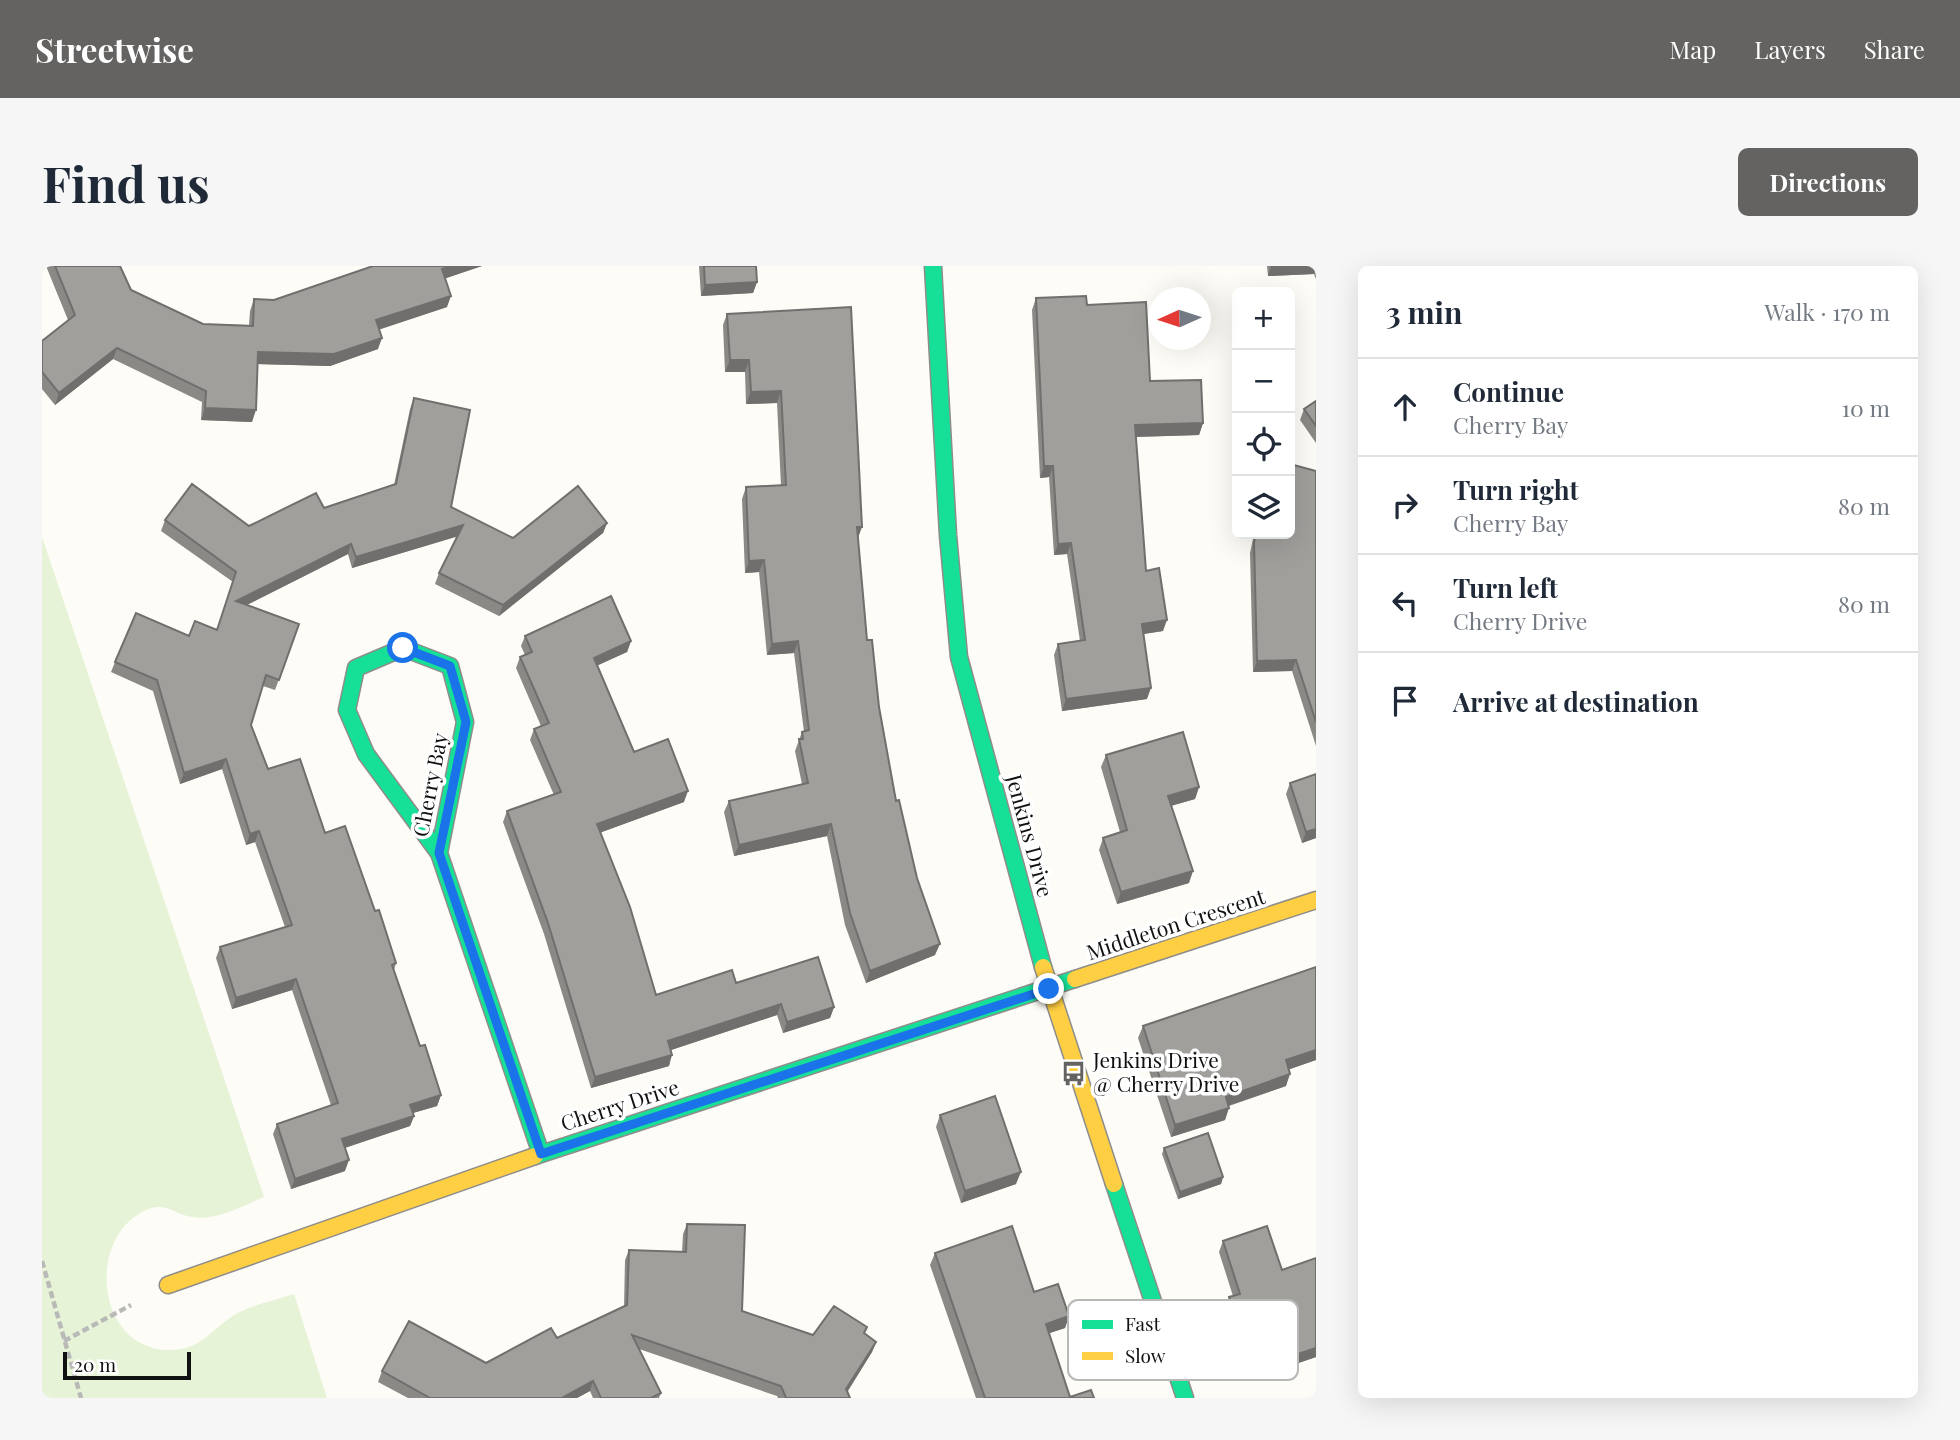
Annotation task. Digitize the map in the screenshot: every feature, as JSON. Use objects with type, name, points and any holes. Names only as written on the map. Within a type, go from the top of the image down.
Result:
[{"type":"street","name":"Jenkins Drive","points":[[933,266],[947,536],[959,657],[1049,989],[1152,1300]]},
{"type":"street","name":"Cherry Bay","points":[[439,853],[466,722],[450,666],[403,648],[356,668],[347,710],[366,754],[439,853],[541,1154]]},
{"type":"street","name":"Middleton Crescent","points":[[1049,989],[1316,900]]},
{"type":"street","name":"Cherry Drive","points":[[168,1285],[541,1154],[1049,989]]},
{"type":"street","name":"Jenkins Drive","points":[[1179,1380],[1185,1398]]},
{"type":"path","points":[[42,1261],[81,1398]]},
{"type":"path","points":[[64,1340],[168,1285]]},
{"type":"green space","points":[[42,537],[264,1197],[211,1217],[186,1216],[163,1207],[142,1212],[124,1226],[113,1246],[107,1268],[107,1290],[113,1312],[125,1331],[142,1344],[165,1350],[178,1350],[197,1343],[228,1319],[245,1310],[294,1294],[327,1398],[42,1398]]},
{"type":"building","points":[[55,266],[120,266],[131,290],[203,324],[253,326],[254,299],[274,300],[373,266],[452,266],[442,269],[451,296],[376,320],[382,338],[334,354],[258,352],[256,410],[205,408],[206,391],[117,348],[59,393],[42,372],[42,341],[75,315]]},
{"type":"building","points":[[704,266],[756,266],[757,282],[705,285]]},
{"type":"building","points":[[1086,296],[1087,305],[1146,302],[1150,381],[1201,380],[1203,423],[1135,425],[1146,571],[1159,568],[1167,620],[1142,624],[1151,688],[1066,699],[1058,644],[1085,640],[1071,543],[1058,544],[1053,466],[1044,466],[1036,298]]},
{"type":"building","points":[[851,307],[862,527],[857,527],[867,640],[872,640],[879,707],[896,801],[899,800],[917,878],[940,944],[870,971],[850,913],[831,824],[739,845],[729,801],[808,783],[799,739],[803,739],[802,732],[809,730],[798,641],[772,644],[764,560],[749,561],[746,487],[786,485],[781,391],[751,392],[749,360],[730,360],[727,314]]},
{"type":"building","points":[[414,398],[470,410],[451,507],[513,538],[578,486],[607,523],[503,605],[439,573],[463,525],[356,557],[351,544],[236,601],[299,624],[279,680],[266,675],[251,725],[268,769],[300,759],[325,833],[345,826],[375,911],[379,910],[396,963],[392,965],[420,1046],[425,1045],[441,1095],[410,1105],[414,1116],[342,1139],[349,1160],[295,1179],[277,1124],[338,1103],[296,979],[236,998],[220,947],[292,925],[259,831],[250,834],[226,759],[184,773],[157,680],[115,662],[136,613],[189,636],[195,621],[217,630],[236,572],[165,520],[192,484],[249,526],[316,493],[324,508],[396,484]]},
{"type":"building","points":[[1316,401],[1316,426],[1304,409]]},
{"type":"building","points":[[1295,465],[1316,471],[1316,722],[1296,660],[1257,661],[1255,539],[1295,539]]},
{"type":"building","points":[[611,596],[631,641],[594,658],[634,752],[668,739],[688,791],[597,824],[630,907],[656,995],[732,970],[736,983],[818,957],[834,1007],[787,1022],[781,1004],[668,1041],[672,1055],[595,1077],[548,923],[507,811],[561,792],[534,729],[549,723],[520,657],[532,652],[525,636]]},
{"type":"building","points":[[1183,732],[1199,787],[1168,796],[1193,871],[1121,892],[1103,838],[1127,830],[1106,755]]},
{"type":"building","points":[[1316,774],[1316,829],[1306,832],[1290,783]]},
{"type":"building","points":[[1316,967],[1316,1050],[1286,1060],[1290,1074],[1226,1097],[1229,1108],[1175,1125],[1143,1026]]},
{"type":"building","points":[[995,1096],[1021,1172],[965,1191],[940,1115]]},
{"type":"building","points":[[1208,1133],[1223,1177],[1180,1192],[1164,1148]]},
{"type":"building","points":[[687,1224],[745,1225],[742,1311],[813,1335],[834,1306],[867,1327],[864,1333],[876,1342],[846,1389],[850,1398],[786,1398],[781,1386],[632,1335],[661,1393],[651,1398],[601,1398],[593,1381],[562,1398],[430,1398],[382,1371],[409,1321],[486,1363],[551,1328],[557,1338],[627,1305],[629,1250],[686,1252]]},
{"type":"building","points":[[1012,1226],[1034,1292],[1058,1284],[1068,1313],[1068,1316],[1046,1324],[1070,1397],[1091,1390],[1094,1398],[985,1398],[935,1253]]},
{"type":"building","points":[[1267,1226],[1282,1270],[1316,1258],[1316,1348],[1298,1354],[1298,1300],[1230,1300],[1229,1297],[1240,1294],[1223,1241]]},
{"type":"traffic: fast","points":[[933,266],[948,535],[959,657],[1043,967]]},
{"type":"traffic: fast","points":[[439,853],[465,722],[450,666],[403,648],[356,668],[347,710],[366,754],[439,853],[541,1154]]},
{"type":"traffic: fast","points":[[535,1156],[1075,979]]},
{"type":"traffic: fast","points":[[1114,1184],[1152,1300]]},
{"type":"traffic: fast","points":[[1179,1380],[1185,1398]]},
{"type":"traffic: slow","points":[[1075,979],[1316,900]]},
{"type":"traffic: slow","points":[[1043,967],[1114,1184]]},
{"type":"traffic: slow","points":[[168,1285],[535,1156]]},
{"type":"place","name":"Jenkins Drive @ Cherry Drive","points":[[1073,1073]]},
{"type":"route","points":[[403,648],[450,666],[466,722],[439,853],[541,1154],[1049,989]]}]
